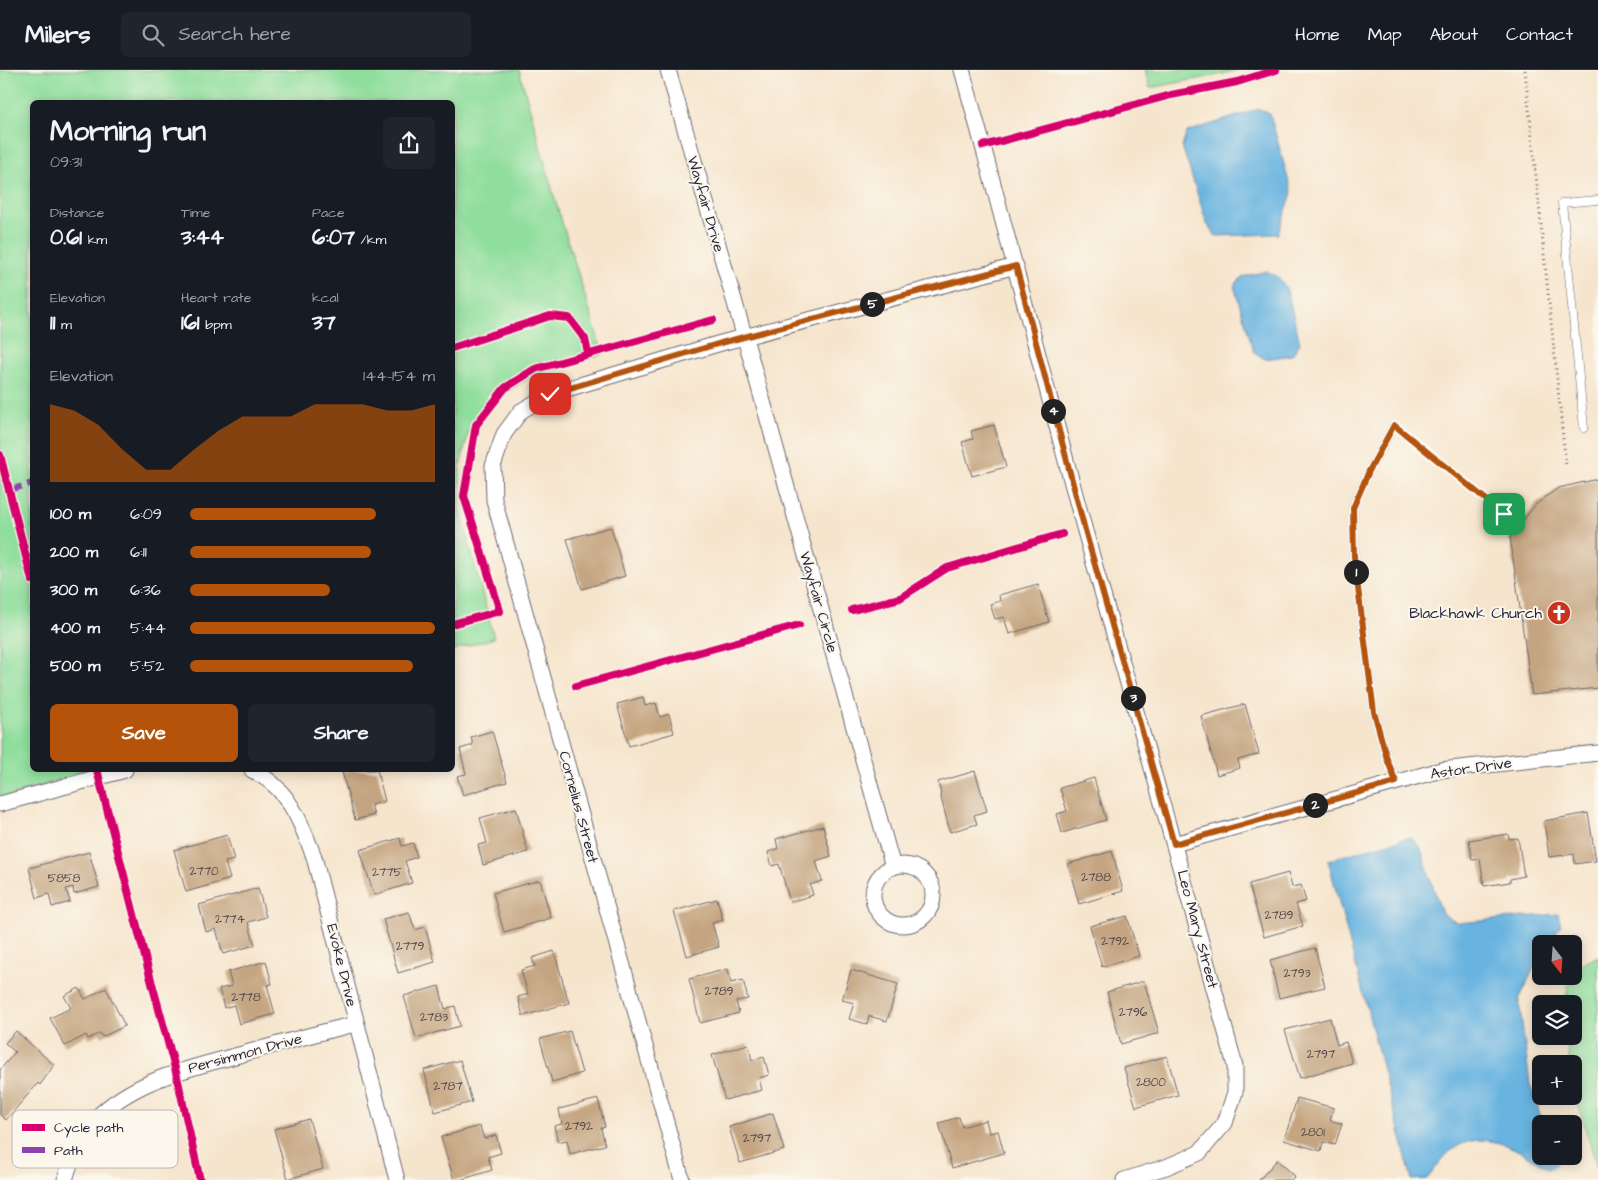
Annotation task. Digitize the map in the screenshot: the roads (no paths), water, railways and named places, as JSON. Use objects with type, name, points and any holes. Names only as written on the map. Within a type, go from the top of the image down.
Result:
[{"type":"street","name":"Wayfair Drive","points":[[668,70],[745,337]]},
{"type":"street","name":"Leo Mary Street","points":[[962,70],[1016,266],[1085,530],[1235,1066],[1235,1092],[1225,1123],[1198,1152],[1166,1167],[1124,1180]]},
{"type":"street","name":"Cornelius Street","points":[[682,1180],[494,500],[493,466],[504,434],[521,411],[550,394],[745,337],[1016,266]]},
{"type":"street","name":"Wayfair Circle","points":[[745,337],[893,867]]},
{"type":"street","name":"Astor Drive","points":[[1174,844],[1441,770],[1598,753]]},
{"type":"street","points":[[0,804],[118,772]]},
{"type":"street","name":"Evoke Drive","points":[[255,772],[272,783],[288,803],[301,822],[314,857],[397,1180]]},
{"type":"street","name":"Persimmon Drive","points":[[105,1110],[140,1086],[176,1072],[356,1024]]},
{"type":"street","name":"Persimmon Drive","points":[[65,1180],[69,1168]]},
{"type":"lane","points":[[1584,428],[1562,203],[1598,200]]},
{"type":"lane","points":[[1394,425],[1369,471],[1353,508],[1354,557],[1374,712],[1387,759],[1396,782]]},
{"type":"water","points":[[1259,109],[1270,114],[1292,193],[1278,234],[1216,236],[1207,224],[1182,146],[1187,132]]},
{"type":"water","points":[[1267,271],[1279,278],[1287,290],[1300,343],[1292,355],[1265,359],[1254,352],[1234,286],[1242,277]]},
{"type":"water","points":[[1410,837],[1420,846],[1442,914],[1457,923],[1558,914],[1561,925],[1554,935],[1532,935],[1532,972],[1519,1000],[1532,1090],[1532,1105],[1537,1105],[1540,1115],[1532,1115],[1532,1158],[1502,1144],[1477,1140],[1465,1143],[1449,1152],[1427,1179],[1412,1180],[1328,860]]},
{"type":"water","points":[[1543,1165],[1555,1165],[1549,1169]]},
{"type":"place","name":"Blackhawk Church","points":[[1559,613]]}]
